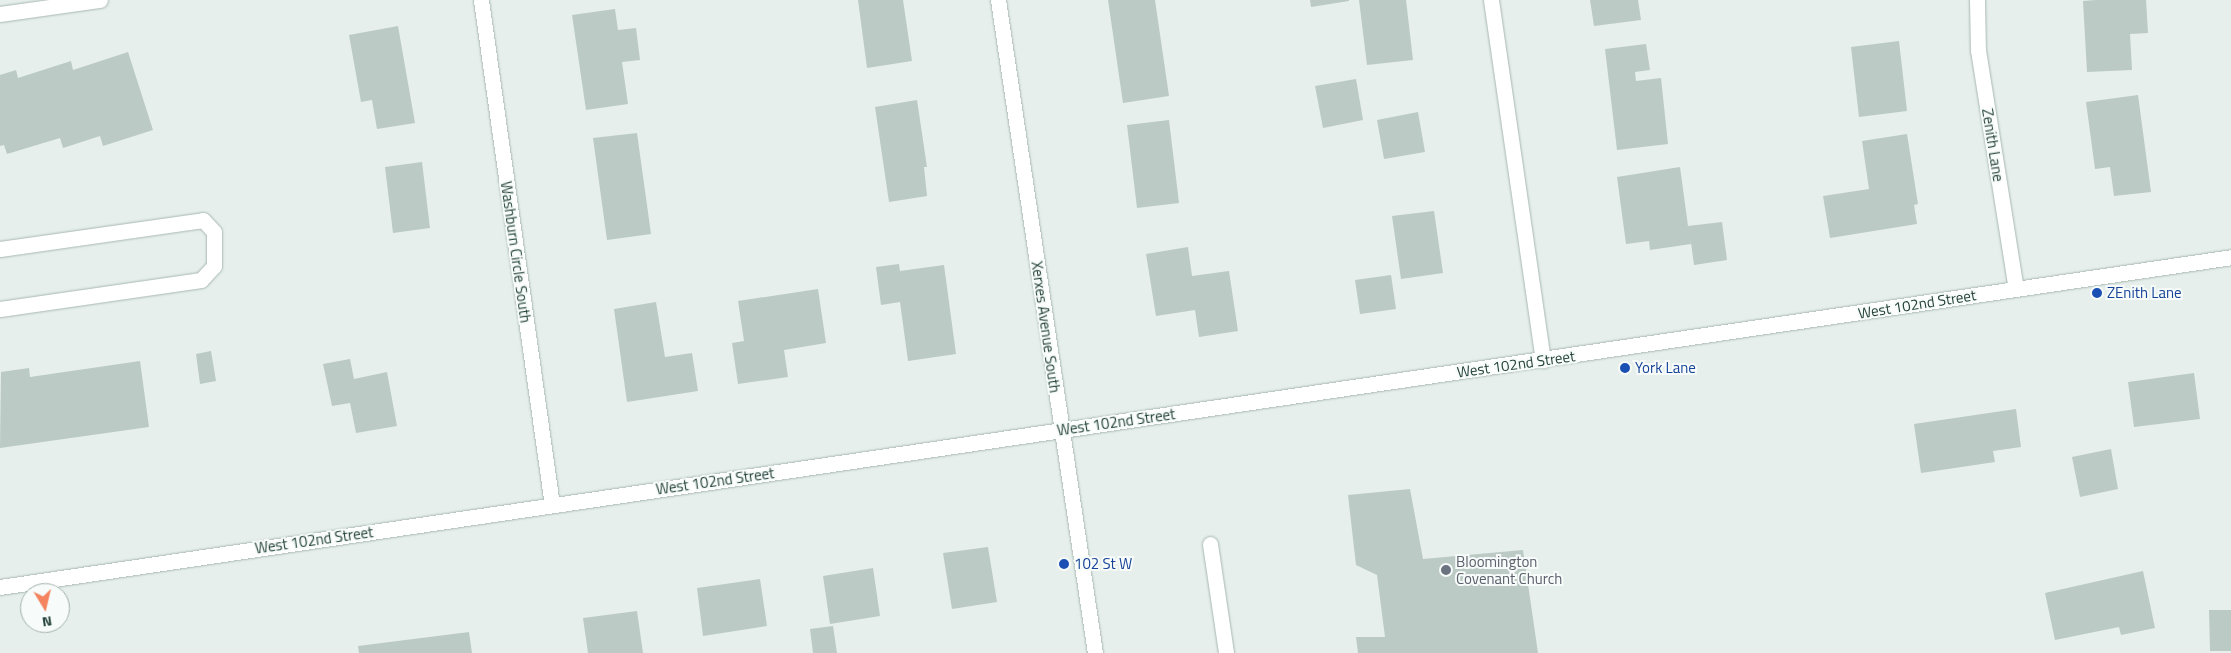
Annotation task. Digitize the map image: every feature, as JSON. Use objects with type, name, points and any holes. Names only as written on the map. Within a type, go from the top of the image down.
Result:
[{"type":"street","points":[[0,14],[100,0]]},
{"type":"street","name":"Washburn Circle South","points":[[481,0],[552,505]]},
{"type":"street","name":"Xerxes Avenue South","points":[[998,0],[1095,653]]},
{"type":"street","points":[[1491,0],[1543,360]]},
{"type":"street","name":"Zenith Lane","points":[[1977,0],[1978,50],[2016,289]]},
{"type":"street","points":[[0,249],[203,220],[214,232],[214,266],[201,280],[0,309]]},
{"type":"street","name":"West 102nd Street","points":[[0,587],[2231,257]]},
{"type":"street","points":[[1210,544],[1226,653]]},
{"type":"building","points":[[858,0],[903,0],[912,61],[867,68]]},
{"type":"building","points":[[1108,0],[1155,0],[1169,96],[1123,103]]},
{"type":"building","points":[[1310,0],[1349,0],[1349,1],[1311,7]]},
{"type":"building","points":[[1359,0],[1406,0],[1413,60],[1367,65]]},
{"type":"building","points":[[1590,0],[1638,0],[1641,20],[1594,26]]},
{"type":"building","points":[[2146,0],[2148,33],[2130,34],[2132,70],[2087,72],[2083,1]]},
{"type":"building","points":[[615,9],[618,30],[636,28],[640,60],[622,62],[628,104],[586,110],[572,15]]},
{"type":"building","points":[[398,26],[415,123],[377,129],[372,100],[361,102],[349,35]]},
{"type":"building","points":[[1899,41],[1907,111],[1859,117],[1851,47]]},
{"type":"building","points":[[1646,44],[1650,70],[1635,72],[1636,81],[1661,78],[1668,144],[1617,150],[1605,49]]},
{"type":"building","points":[[128,52],[153,130],[103,146],[100,136],[63,148],[60,138],[7,154],[4,145],[0,146],[0,75],[16,70],[18,78],[71,61],[73,70]]},
{"type":"building","points":[[1356,79],[1363,120],[1323,128],[1315,86]]},
{"type":"building","points":[[2138,95],[2151,192],[2114,196],[2110,167],[2095,169],[2086,102]]},
{"type":"building","points":[[917,100],[927,167],[924,167],[927,196],[889,202],[875,107]]},
{"type":"building","points":[[1418,112],[1425,152],[1384,159],[1377,120]]},
{"type":"building","points":[[1169,120],[1179,203],[1137,208],[1127,125]]},
{"type":"building","points":[[637,133],[651,234],[607,240],[593,138]]},
{"type":"building","points":[[1907,134],[1918,204],[1914,205],[1917,224],[1830,238],[1823,196],[1869,189],[1862,141]]},
{"type":"building","points":[[422,162],[430,228],[393,233],[385,167]]},
{"type":"building","points":[[1680,167],[1688,226],[1722,222],[1727,260],[1694,265],[1690,235],[1691,244],[1650,250],[1649,241],[1626,244],[1617,177]]},
{"type":"building","points":[[1434,211],[1443,273],[1401,279],[1392,216]]},
{"type":"building","points":[[1188,247],[1192,276],[1229,271],[1238,331],[1199,337],[1195,310],[1156,316],[1146,254]]},
{"type":"building","points":[[899,264],[900,271],[944,265],[956,354],[908,361],[900,302],[881,305],[876,267]]},
{"type":"building","points":[[1391,275],[1396,309],[1360,314],[1355,280]]},
{"type":"building","points":[[818,289],[826,343],[784,350],[788,377],[738,384],[732,343],[744,341],[738,301]]},
{"type":"building","points":[[656,302],[665,357],[692,353],[698,391],[627,402],[614,309]]},
{"type":"building","points":[[211,351],[216,381],[200,384],[196,354]]},
{"type":"building","points":[[350,359],[354,379],[387,372],[397,426],[356,433],[350,403],[332,406],[323,364]]},
{"type":"building","points":[[140,361],[149,427],[0,448],[1,372],[29,368],[30,377]]},
{"type":"building","points":[[2194,373],[2200,419],[2134,427],[2128,382]]},
{"type":"building","points":[[2016,409],[2021,447],[1993,451],[1995,462],[1921,473],[1914,424]]},
{"type":"building","points":[[2111,449],[2118,489],[2080,497],[2072,457]]},
{"type":"building","name":"Bloomington Covenant Church","points":[[1410,489],[1423,559],[1523,550],[1538,653],[1358,653],[1356,637],[1385,637],[1377,575],[1356,565],[1348,495]]},
{"type":"building","points":[[988,547],[997,602],[952,609],[943,553]]},
{"type":"building","points":[[873,568],[880,616],[830,624],[823,576]]},
{"type":"building","points":[[2143,571],[2155,628],[2121,635],[2119,627],[2055,640],[2045,593]]},
{"type":"building","points":[[760,579],[767,626],[703,636],[697,588]]},
{"type":"building","points":[[2209,610],[2231,610],[2231,651],[2210,651]]},
{"type":"building","points":[[637,611],[643,653],[588,653],[583,618]]},
{"type":"building","points":[[833,626],[837,653],[813,653],[810,629]]},
{"type":"building","points":[[469,632],[472,653],[359,653],[358,646]]},
{"type":"place","name":"ZEnith Lane","points":[[2097,293]]},
{"type":"place","name":"York Lane","points":[[1625,368]]},
{"type":"place","name":"102 St W","points":[[1064,564]]},
{"type":"place","name":"Bloomington Covenant Church","points":[[1446,570]]}]
